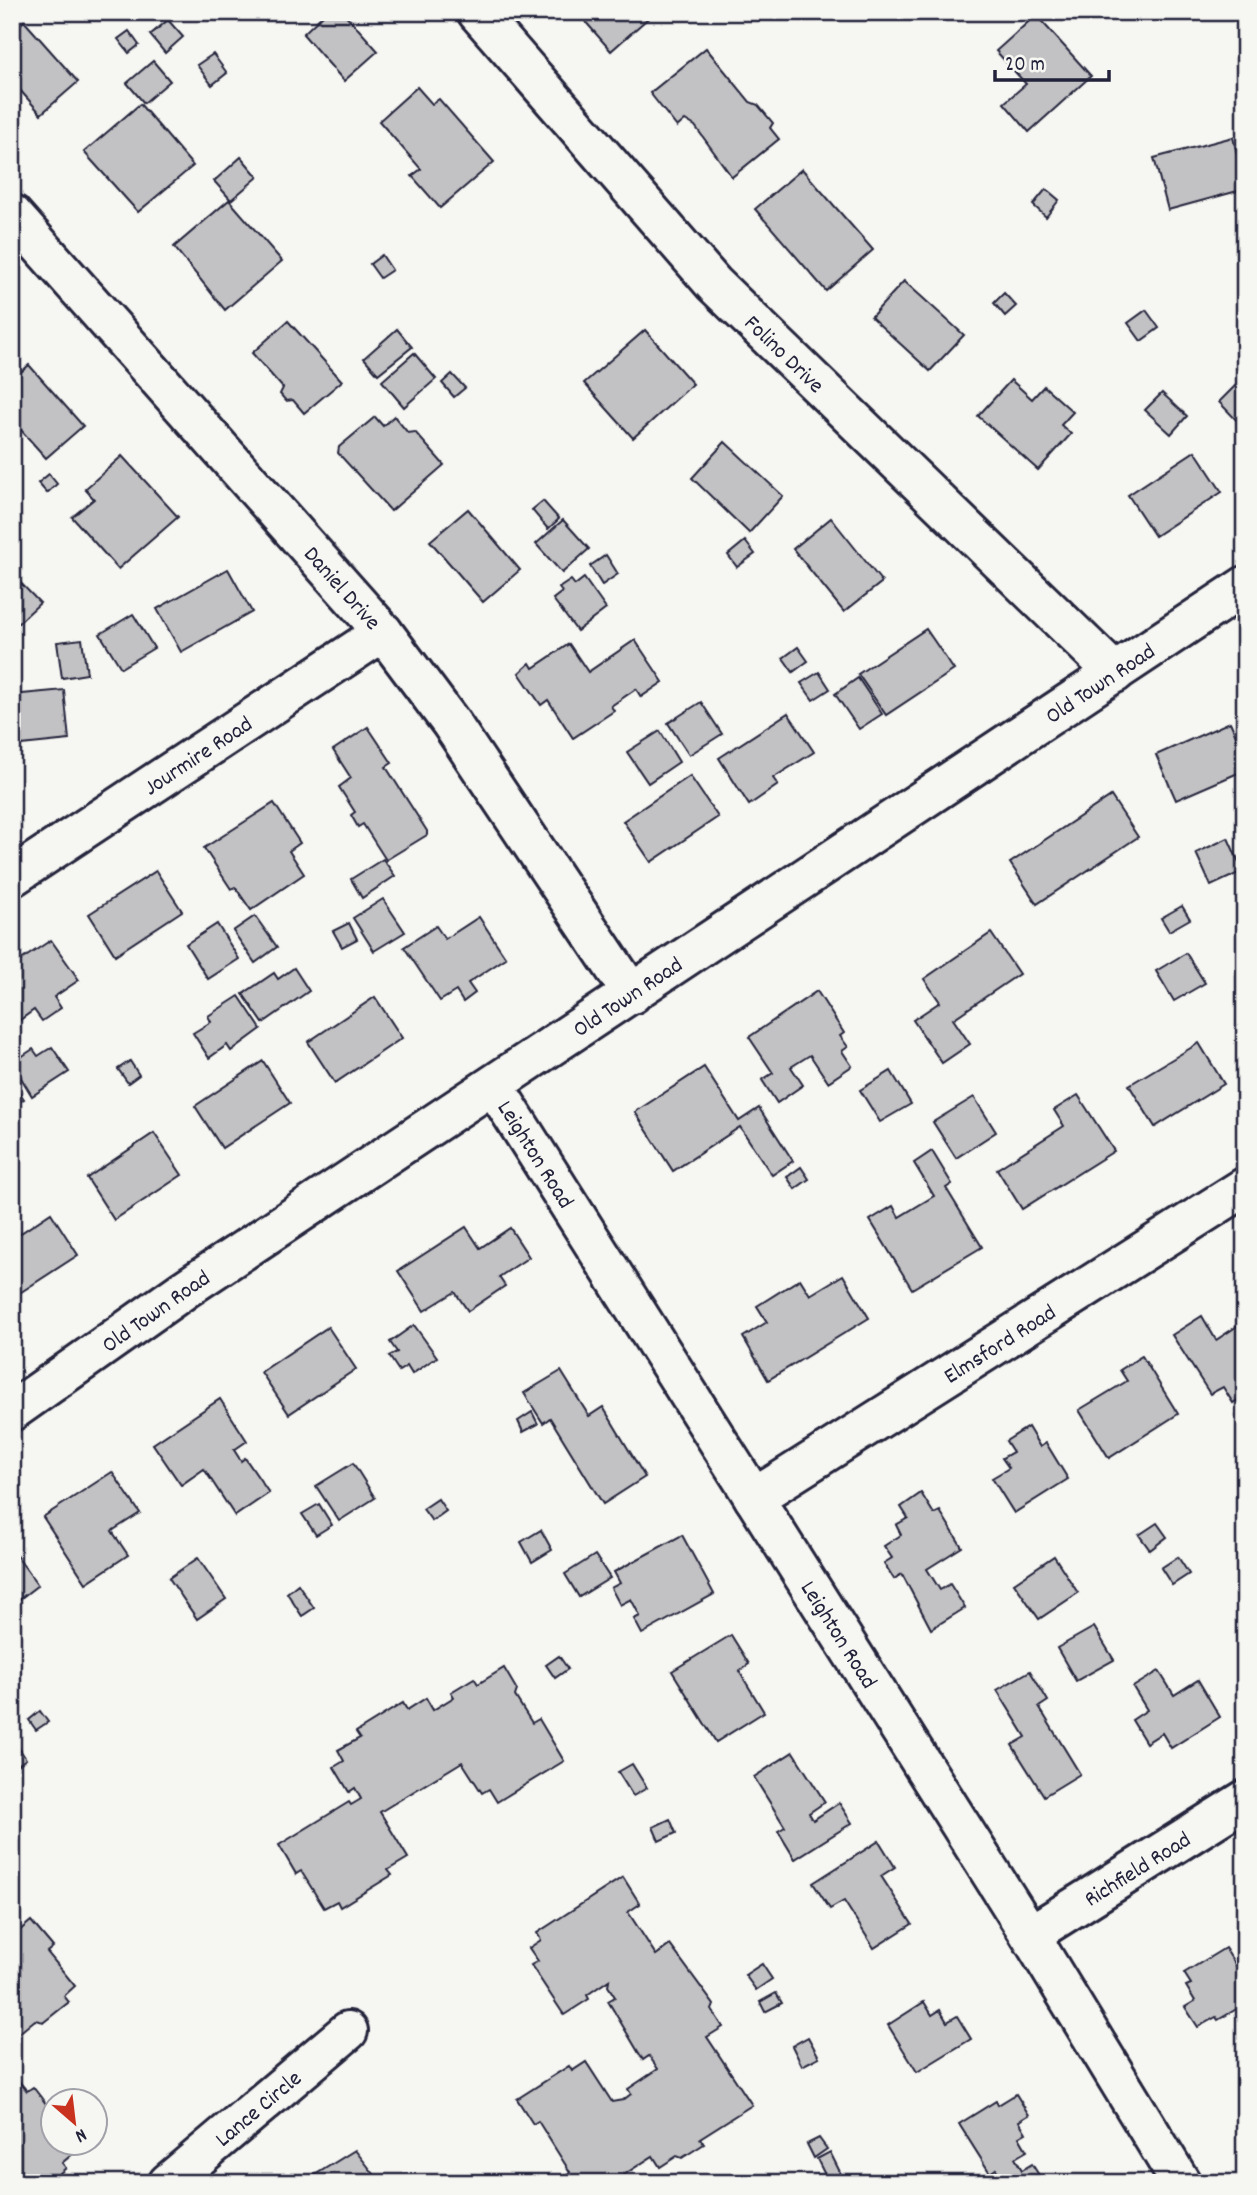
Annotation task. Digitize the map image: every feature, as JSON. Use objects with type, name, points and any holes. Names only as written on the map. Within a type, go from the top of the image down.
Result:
[{"type":"street","name":"Folino Drive","points":[[477,12],[714,284],[1115,673]]},
{"type":"street","name":"Daniel Drive","points":[[12,214],[383,632],[451,723],[632,994]]},
{"type":"street","name":"Old Town Road","points":[[12,1411],[185,1289],[1245,586]]},
{"type":"street","name":"Jourmire Road","points":[[12,877],[383,632]]},
{"type":"street","name":"Leighton Road","points":[[494,1086],[1030,1935],[1181,2183]]},
{"type":"street","name":"Elmsford Road","points":[[754,1498],[1245,1187]]},
{"type":"street","name":"Richfield Road","points":[[1030,1935],[1245,1800]]},
{"type":"street","name":"Lance Circle","points":[[168,2183],[348,2031]]},
{"type":"building","points":[[326,12],[343,12],[378,51],[344,81],[303,34]]},
{"type":"building","points":[[577,12],[653,12],[654,13],[611,51]]},
{"type":"building","points":[[1036,15],[1091,76],[1029,132],[1004,103],[1026,84],[996,51]]},
{"type":"building","points":[[168,20],[183,37],[165,53],[150,35]]},
{"type":"building","points":[[24,21],[78,82],[41,114],[12,81],[12,32]]},
{"type":"building","points":[[129,31],[139,45],[129,53],[118,39]]},
{"type":"building","points":[[706,48],[750,102],[758,105],[773,123],[770,128],[779,139],[732,177],[695,126],[685,120],[677,127],[650,93]]},
{"type":"building","points":[[213,54],[227,73],[212,85],[197,65]]},
{"type":"building","points":[[153,61],[170,81],[144,103],[127,83]]},
{"type":"building","points":[[417,87],[432,104],[439,99],[494,162],[440,208],[412,176],[421,169],[379,121]]},
{"type":"building","points":[[140,104],[193,166],[138,212],[84,152]]},
{"type":"building","points":[[1233,137],[1245,189],[1168,210],[1154,158]]},
{"type":"building","points":[[241,157],[258,177],[231,200],[214,181]]},
{"type":"building","points":[[802,169],[873,250],[826,291],[755,209]]},
{"type":"building","points":[[1046,189],[1059,200],[1046,217],[1033,205]]},
{"type":"building","points":[[229,200],[282,261],[225,310],[174,247]]},
{"type":"building","points":[[382,255],[392,270],[380,278],[370,264]]},
{"type":"building","points":[[904,281],[964,335],[930,371],[871,317]]},
{"type":"building","points":[[1004,293],[1016,306],[1005,316],[994,303]]},
{"type":"building","points":[[1146,310],[1159,328],[1141,341],[1128,323]]},
{"type":"building","points":[[288,321],[342,381],[304,413],[293,400],[286,401],[280,394],[283,388],[252,353]]},
{"type":"building","points":[[397,329],[412,347],[378,374],[364,358]]},
{"type":"building","points":[[645,330],[693,384],[633,438],[584,383]]},
{"type":"building","points":[[414,353],[436,379],[404,407],[382,381]]},
{"type":"building","points":[[29,365],[83,426],[46,458],[12,420],[12,380]]},
{"type":"building","points":[[452,374],[465,388],[454,397],[442,383]]},
{"type":"building","points":[[1011,380],[1032,399],[1044,386],[1073,412],[1061,425],[1071,434],[1038,470],[978,416]]},
{"type":"building","points":[[1241,380],[1245,384],[1245,429],[1219,402]]},
{"type":"building","points":[[1162,393],[1187,416],[1171,434],[1145,410]]},
{"type":"building","points":[[394,416],[408,433],[415,432],[444,465],[391,511],[338,453],[339,447],[375,417],[383,426]]},
{"type":"building","points":[[725,442],[783,496],[749,533],[692,478]]},
{"type":"building","points":[[1195,451],[1222,492],[1155,536],[1128,495]]},
{"type":"building","points":[[122,456],[178,517],[118,569],[72,517],[94,499],[85,489]]},
{"type":"building","points":[[49,474],[57,484],[47,493],[38,483]]},
{"type":"building","points":[[543,501],[559,519],[548,529],[532,510]]},
{"type":"building","points":[[468,509],[520,570],[483,602],[430,541]]},
{"type":"building","points":[[831,518],[882,582],[844,612],[793,549]]},
{"type":"building","points":[[563,520],[589,549],[562,573],[536,544]]},
{"type":"building","points":[[745,541],[755,554],[737,567],[728,555]]},
{"type":"building","points":[[606,555],[618,574],[602,585],[590,566]]},
{"type":"building","points":[[228,569],[252,612],[181,652],[157,609]]},
{"type":"building","points":[[12,574],[40,603],[12,629]]},
{"type":"building","points":[[584,578],[606,609],[577,631],[553,599],[562,592],[559,588],[571,580],[575,585]]},
{"type":"building","points":[[133,614],[154,648],[121,668],[100,634]]},
{"type":"building","points":[[926,629],[954,670],[886,715],[858,674]]},
{"type":"building","points":[[82,639],[87,674],[62,678],[57,642]]},
{"type":"building","points":[[635,640],[663,682],[641,697],[636,689],[611,706],[614,711],[573,738],[548,700],[541,705],[519,673],[530,663],[533,668],[569,644],[588,672]]},
{"type":"building","points":[[798,647],[808,661],[793,672],[783,658]]},
{"type":"building","points":[[819,672],[830,689],[813,700],[801,683]]},
{"type":"building","points":[[858,678],[882,714],[859,729],[835,694]]},
{"type":"building","points":[[64,690],[69,740],[12,746],[12,695]]},
{"type":"building","points":[[701,702],[722,734],[689,755],[668,723]]},
{"type":"building","points":[[788,713],[814,752],[773,778],[778,785],[749,805],[719,758]]},
{"type":"building","points":[[1230,722],[1245,755],[1245,770],[1176,800],[1156,755]]},
{"type":"building","points":[[368,727],[392,763],[386,767],[427,831],[427,835],[386,860],[363,824],[358,827],[351,815],[355,812],[339,787],[351,778],[333,750]]},
{"type":"building","points":[[660,731],[679,762],[648,783],[627,752]]},
{"type":"building","points":[[690,776],[718,817],[651,862],[623,821]]},
{"type":"building","points":[[1111,796],[1138,837],[1037,904],[1010,863]]},
{"type":"building","points":[[274,803],[300,843],[289,851],[304,874],[251,910],[235,887],[231,889],[204,848]]},
{"type":"building","points":[[1228,838],[1243,871],[1211,886],[1196,853]]},
{"type":"building","points":[[383,859],[395,876],[362,898],[351,879]]},
{"type":"building","points":[[156,871],[182,911],[115,955],[89,914]]},
{"type":"building","points":[[383,899],[405,932],[374,951],[353,918]]},
{"type":"building","points":[[1182,906],[1190,919],[1169,931],[1161,918]]},
{"type":"building","points":[[255,916],[277,947],[255,963],[233,931]]},
{"type":"building","points":[[479,917],[506,958],[468,983],[475,993],[463,1002],[456,991],[440,1001],[404,947],[436,926],[445,939]]},
{"type":"building","points":[[349,923],[357,939],[342,947],[333,931]]},
{"type":"building","points":[[217,924],[239,959],[208,979],[186,944]]},
{"type":"building","points":[[991,933],[1019,974],[953,1019],[970,1044],[942,1063],[913,1020],[940,1002],[924,979]]},
{"type":"building","points":[[51,940],[79,980],[54,997],[61,1008],[42,1021],[34,1010],[13,1025],[12,966]]},
{"type":"building","points":[[1186,953],[1205,983],[1174,1001],[1156,971]]},
{"type":"building","points":[[294,968],[309,991],[263,1023],[243,994],[274,973],[278,979]]},
{"type":"building","points":[[817,991],[844,1033],[840,1036],[848,1047],[842,1051],[852,1066],[828,1082],[810,1055],[791,1067],[803,1085],[777,1103],[762,1080],[773,1073],[749,1037]]},
{"type":"building","points":[[239,996],[261,1029],[231,1051],[227,1045],[209,1058],[193,1033],[211,1022],[208,1016]]},
{"type":"building","points":[[375,997],[402,1038],[335,1083],[308,1042]]},
{"type":"building","points":[[1199,1043],[1224,1084],[1155,1127],[1129,1085]]},
{"type":"building","points":[[52,1047],[69,1072],[32,1096],[12,1063],[33,1049],[38,1056]]},
{"type":"building","points":[[130,1061],[139,1075],[128,1083],[118,1069]]},
{"type":"building","points":[[263,1061],[290,1103],[222,1148],[195,1106]]},
{"type":"building","points":[[704,1067],[739,1121],[759,1108],[793,1161],[772,1175],[740,1127],[673,1171],[635,1112]]},
{"type":"building","points":[[891,1071],[911,1104],[880,1122],[860,1090]]},
{"type":"building","points":[[12,1082],[24,1099],[12,1107]]},
{"type":"building","points":[[1078,1095],[1114,1151],[1022,1209],[997,1169],[1064,1126],[1054,1110]]},
{"type":"building","points":[[974,1097],[996,1132],[956,1158],[933,1122]]},
{"type":"building","points":[[154,1133],[182,1175],[114,1220],[87,1178]]},
{"type":"building","points":[[932,1151],[952,1184],[946,1188],[982,1247],[912,1289],[870,1220],[893,1206],[899,1217],[934,1196],[914,1163]]},
{"type":"building","points":[[801,1167],[809,1179],[795,1189],[787,1177]]},
{"type":"building","points":[[51,1213],[78,1255],[12,1298],[12,1239]]},
{"type":"building","points":[[466,1227],[480,1248],[510,1228],[529,1257],[499,1277],[505,1286],[468,1311],[455,1292],[424,1311],[398,1271]]},
{"type":"building","points":[[843,1275],[869,1318],[768,1380],[743,1337],[767,1322],[757,1306],[800,1279],[810,1295]]},
{"type":"building","points":[[1202,1316],[1216,1340],[1245,1321],[1245,1395],[1233,1403],[1223,1387],[1210,1394],[1172,1335]]},
{"type":"building","points":[[414,1325],[437,1357],[412,1374],[407,1366],[399,1371],[389,1356],[397,1352],[390,1342]]},
{"type":"building","points":[[328,1327],[356,1369],[289,1414],[261,1372]]},
{"type":"building","points":[[1142,1356],[1178,1414],[1109,1458],[1079,1410],[1127,1381],[1120,1370]]},
{"type":"building","points":[[561,1371],[589,1416],[603,1407],[645,1477],[603,1504],[550,1418],[543,1423],[524,1393]]},
{"type":"building","points":[[220,1399],[247,1441],[234,1450],[241,1461],[245,1458],[269,1493],[235,1516],[204,1469],[181,1485],[153,1444]]},
{"type":"building","points":[[532,1412],[538,1424],[523,1432],[518,1421]]},
{"type":"building","points":[[1028,1427],[1040,1447],[1046,1443],[1068,1479],[1014,1513],[992,1478],[1009,1468],[1002,1458],[1013,1452],[1006,1441]]},
{"type":"building","points":[[353,1463],[375,1498],[339,1521],[316,1486]]},
{"type":"building","points":[[112,1472],[140,1513],[112,1531],[128,1555],[86,1583],[43,1517]]},
{"type":"building","points":[[921,1493],[934,1514],[940,1511],[962,1547],[927,1569],[940,1590],[950,1584],[965,1608],[931,1629],[902,1574],[894,1579],[884,1563],[892,1558],[884,1546],[901,1535],[896,1525],[908,1518],[901,1507]]},
{"type":"building","points":[[438,1499],[446,1511],[432,1521],[423,1509]]},
{"type":"building","points":[[319,1504],[332,1525],[316,1535],[302,1514]]},
{"type":"building","points":[[1157,1523],[1167,1537],[1150,1550],[1139,1535]]},
{"type":"building","points":[[541,1530],[552,1550],[532,1562],[521,1542]]},
{"type":"building","points":[[682,1535],[714,1594],[642,1634],[634,1619],[640,1616],[631,1599],[620,1605],[611,1588],[620,1583],[614,1572]]},
{"type":"building","points":[[12,1550],[38,1585],[12,1605]]},
{"type":"building","points":[[595,1555],[610,1578],[579,1597],[565,1574]]},
{"type":"building","points":[[1054,1556],[1078,1593],[1039,1619],[1014,1583]]},
{"type":"building","points":[[1178,1557],[1189,1574],[1172,1585],[1161,1568]]},
{"type":"building","points":[[198,1558],[226,1599],[197,1619],[169,1578]]},
{"type":"building","points":[[298,1584],[314,1608],[302,1616],[287,1593]]},
{"type":"building","points":[[1094,1627],[1114,1660],[1076,1681],[1057,1648]]},
{"type":"building","points":[[731,1635],[749,1664],[739,1671],[764,1712],[716,1742],[672,1671]]},
{"type":"building","points":[[559,1656],[568,1669],[555,1678],[546,1665]]},
{"type":"building","points":[[504,1668],[517,1690],[515,1696],[532,1723],[539,1719],[564,1761],[497,1802],[489,1789],[482,1793],[462,1762],[380,1812],[408,1858],[388,1870],[392,1875],[340,1907],[337,1901],[324,1908],[301,1871],[296,1874],[279,1845],[349,1802],[351,1805],[361,1799],[355,1788],[349,1792],[334,1767],[344,1761],[338,1750],[360,1738],[356,1732],[403,1703],[407,1710],[426,1698],[433,1710],[454,1697],[451,1692],[474,1678],[478,1684]]},
{"type":"building","points":[[1030,1671],[1048,1701],[1039,1707],[1080,1774],[1044,1796],[1012,1745],[1026,1737],[997,1690]]},
{"type":"building","points":[[1159,1671],[1174,1695],[1198,1680],[1220,1717],[1171,1748],[1162,1733],[1146,1743],[1132,1720],[1147,1710],[1133,1687]]},
{"type":"building","points":[[40,1711],[48,1722],[36,1730],[29,1720]]},
{"type":"building","points":[[19,1748],[26,1759],[12,1769],[12,1753]]},
{"type":"building","points":[[793,1752],[825,1802],[809,1813],[813,1820],[839,1803],[852,1823],[795,1859],[778,1831],[785,1827],[754,1777]]},
{"type":"building","points":[[632,1764],[647,1788],[633,1796],[618,1772]]},
{"type":"building","points":[[670,1819],[676,1833],[659,1841],[653,1827]]},
{"type":"building","points":[[879,1841],[895,1867],[881,1876],[912,1924],[874,1948],[844,1901],[830,1909],[813,1883]]},
{"type":"building","points":[[623,1877],[640,1904],[628,1912],[656,1955],[670,1945],[714,2005],[712,2010],[723,2027],[707,2037],[752,2105],[700,2138],[704,2144],[682,2158],[677,2156],[660,2167],[653,2156],[611,2183],[607,2180],[571,2183],[566,2175],[570,2172],[538,2121],[533,2124],[517,2099],[569,2066],[572,2071],[586,2062],[612,2102],[623,2100],[631,2094],[628,2089],[658,2069],[649,2056],[643,2060],[608,2001],[615,1997],[608,1986],[609,1980],[587,1995],[589,1999],[564,2015],[531,1965],[538,1961],[529,1948],[541,1940],[537,1933]]},
{"type":"building","points":[[31,1921],[53,1947],[47,1952],[75,1986],[64,1996],[69,2002],[44,2022],[35,2020],[12,2039],[12,1937]]},
{"type":"building","points":[[1225,1948],[1245,1980],[1245,2004],[1218,2020],[1216,2017],[1198,2027],[1185,2007],[1195,2001],[1186,1986],[1191,1984],[1184,1973]]},
{"type":"building","points":[[762,1964],[772,1979],[756,1990],[745,1975]]},
{"type":"building","points":[[776,1993],[782,2003],[765,2012],[760,2002]]},
{"type":"building","points":[[924,2002],[932,2015],[940,2010],[947,2022],[957,2016],[971,2039],[917,2072],[888,2025]]},
{"type":"building","points":[[808,2037],[819,2057],[802,2066],[792,2046]]},
{"type":"building","points":[[12,2073],[27,2091],[33,2087],[38,2093],[38,2156],[70,2156],[62,2163],[66,2168],[48,2183],[26,2183],[12,2165]]},
{"type":"building","points":[[1016,2094],[1029,2115],[1019,2121],[1026,2133],[1019,2137],[1027,2151],[1015,2158],[1022,2170],[1032,2164],[1044,2183],[1000,2183],[1003,2181],[996,2169],[990,2173],[959,2124],[996,2101],[998,2105]]},
{"type":"building","points":[[819,2138],[827,2149],[814,2158],[807,2144]]},
{"type":"building","points":[[355,2150],[381,2183],[302,2183]]},
{"type":"building","points":[[830,2152],[845,2182],[829,2183],[817,2159]]}]
